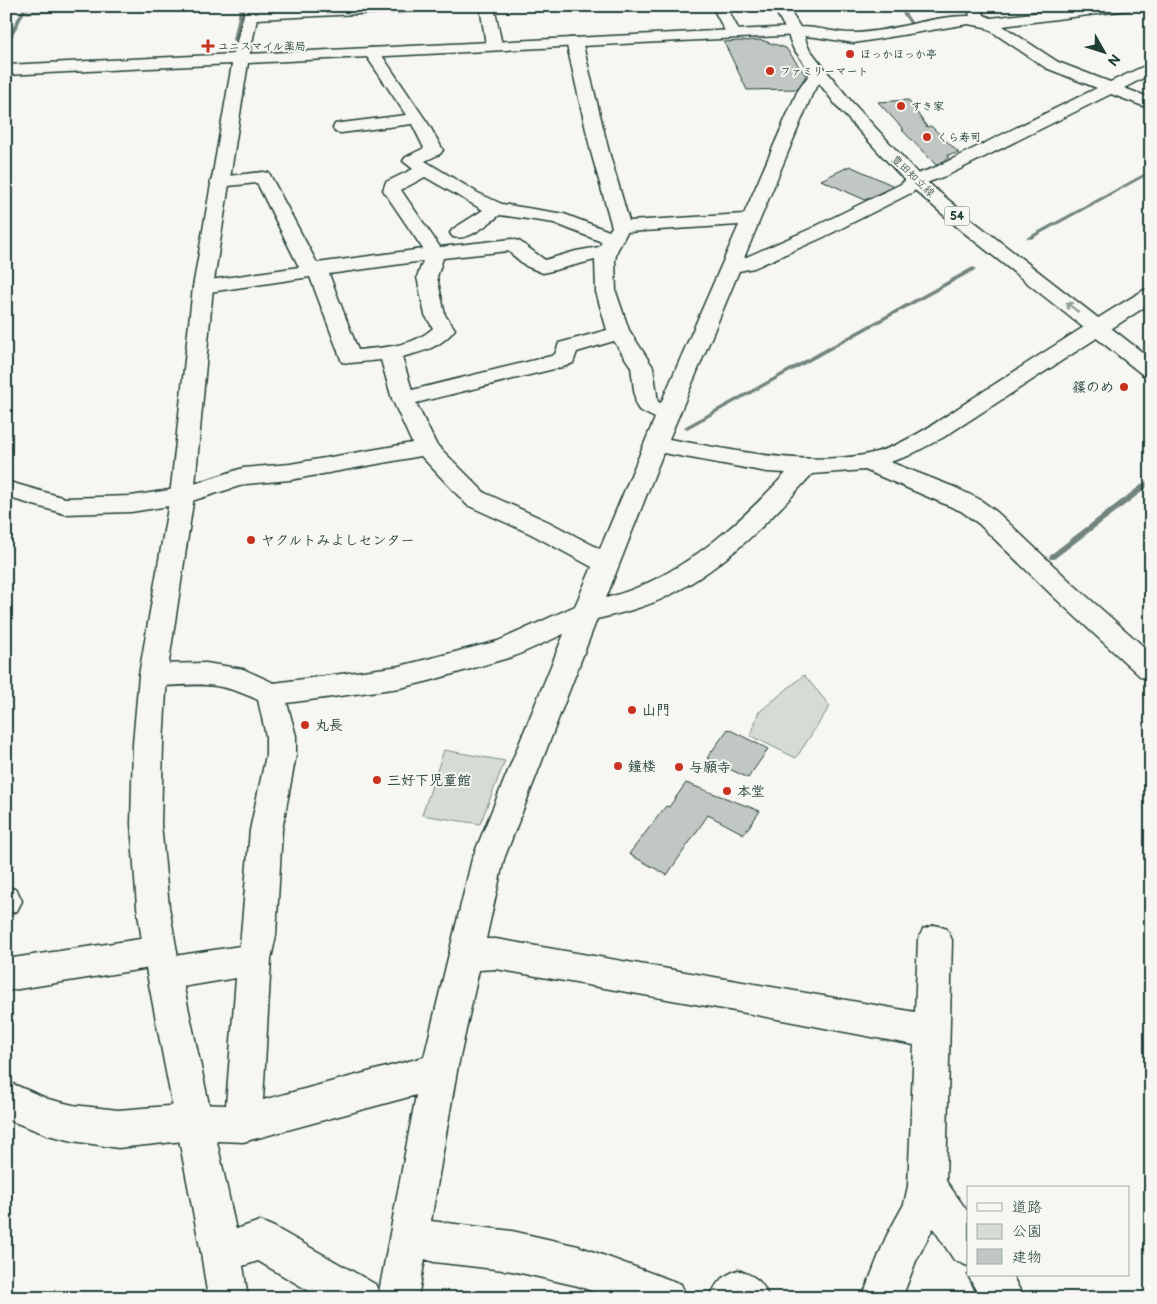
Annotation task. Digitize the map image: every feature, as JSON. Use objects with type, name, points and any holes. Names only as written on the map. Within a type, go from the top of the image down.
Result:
[{"type":"street","points":[[228,1298],[221,1253],[192,1122],[162,963],[154,907],[146,824],[148,744],[153,676],[182,496],[203,287],[219,182],[240,57],[252,11],[438,6]]},
{"type":"street","points":[[487,6],[494,45]]},
{"type":"street","points":[[719,6],[733,34]]},
{"type":"street","name":"豊田知立線","points":[[780,6],[795,32],[801,48],[845,105],[923,178],[975,232],[1103,323],[1151,352]]},
{"type":"street","points":[[974,6],[978,17],[1052,65],[1151,104]]},
{"type":"street","points":[[6,70],[733,34],[815,32],[854,38],[968,20],[989,23],[1086,13],[1128,6]]},
{"type":"street","name":"豊田知立線","points":[[795,32],[812,46],[923,178]]},
{"type":"street","points":[[574,41],[600,152],[613,240],[604,282],[611,314],[620,333],[642,367],[647,389],[647,405],[668,415]]},
{"type":"street","points":[[375,52],[375,57],[421,125],[434,150],[412,161],[496,209],[557,218],[613,240]]},
{"type":"street","points":[[733,266],[747,264],[816,233],[907,188],[923,178],[942,171],[1151,68]]},
{"type":"street","points":[[398,1298],[408,1234],[439,1071],[488,859],[516,785],[655,444],[733,266],[805,92],[819,72]]},
{"type":"street","points":[[341,128],[416,119]]},
{"type":"street","points":[[426,170],[392,186],[392,190],[435,253]]},
{"type":"street","points":[[219,182],[263,177],[314,270],[350,357],[390,353],[425,343],[440,335],[444,330],[435,315],[427,277],[435,253]]},
{"type":"street","points":[[460,232],[496,209]]},
{"type":"street","points":[[203,287],[435,253],[512,245],[533,262],[543,267],[576,257],[613,240],[752,219]]},
{"type":"street","points":[[655,444],[767,464],[805,467],[867,462],[900,451],[936,432],[1103,323],[1151,294]]},
{"type":"street","name":"豊田知立線","points":[[1103,323],[1151,370]]},
{"type":"street","points":[[404,399],[558,361],[564,358],[567,348],[620,333]]},
{"type":"street","points":[[390,353],[404,399],[426,448],[476,499],[540,528],[607,564]]},
{"type":"street","points":[[6,489],[64,506],[131,504],[182,496],[214,488],[243,476],[290,472],[426,448]]},
{"type":"street","points":[[867,462],[970,505],[988,518],[1065,592],[1151,669]]},
{"type":"street","points":[[153,676],[206,674],[243,680],[271,694],[400,677],[505,649],[588,612],[634,600],[660,589],[694,570],[766,510],[805,467]]},
{"type":"street","points":[[243,1124],[254,959],[259,935],[266,830],[281,754],[281,736],[271,694]]},
{"type":"street","points":[[882,1298],[900,1251],[922,1209],[927,1186],[935,940]]},
{"type":"street","points":[[467,955],[496,954],[933,1032]]},
{"type":"street","points":[[6,975],[162,963],[254,959]]},
{"type":"street","points":[[6,1099],[25,1109],[73,1123],[118,1129],[192,1122],[243,1124],[439,1071]]},
{"type":"street","points":[[927,1186],[967,1245]]},
{"type":"street","points":[[408,1234],[434,1242],[512,1250],[578,1266],[667,1298]]},
{"type":"street","points":[[221,1253],[260,1241],[361,1298]]},
{"type":"street","points":[[989,1276],[1004,1298]]},
{"type":"street","points":[[730,1298],[738,1290],[750,1298]]},
{"type":"green space","points":[[29,6],[131,6],[129,9],[26,13]]},
{"type":"green space","points":[[804,675],[830,706],[796,758],[751,736],[758,713]]},
{"type":"green space","points":[[444,750],[505,761],[480,824],[422,815]]},
{"type":"building","name":"ファミリーマート","points":[[761,40],[786,48],[806,76],[797,89],[747,90],[724,42]]},
{"type":"building","points":[[908,100],[927,127],[931,126],[959,153],[947,155],[949,158],[936,165],[878,102]]},
{"type":"building","points":[[850,166],[894,186],[865,200],[821,180]]},
{"type":"building","points":[[728,729],[768,749],[748,778],[707,758]]},
{"type":"building","points":[[686,783],[760,811],[744,834],[708,815],[667,875],[629,854],[666,806],[669,807]]},
{"type":"waterway","points":[[6,45],[26,6]]},
{"type":"waterway","points":[[235,40],[242,6]]},
{"type":"waterway","points":[[899,6],[910,22]]},
{"type":"waterway","points":[[1029,238],[1151,171]]},
{"type":"waterway","points":[[687,427],[973,269]]},
{"type":"waterway","points":[[1052,557],[1151,481]]},
{"type":"place","name":"ユニスマイル薬局","points":[[208,46]]},
{"type":"place","name":"ほっかほっか亭","points":[[850,54]]},
{"type":"place","name":"ファミリーマート","points":[[770,71]]},
{"type":"place","name":"すき家","points":[[901,106]]},
{"type":"place","name":"くら寿司","points":[[927,137]]},
{"type":"place","name":"篠のめ","points":[[1124,387]]},
{"type":"place","name":"ヤクルトみよしセンター","points":[[251,540]]},
{"type":"place","name":"山門","points":[[632,710]]},
{"type":"place","name":"丸長","points":[[305,725]]},
{"type":"place","name":"鐘楼","points":[[618,766]]},
{"type":"place","name":"与願寺","points":[[679,767]]},
{"type":"place","name":"三好下児童館","points":[[377,780]]},
{"type":"place","name":"本堂","points":[[727,791]]}]
